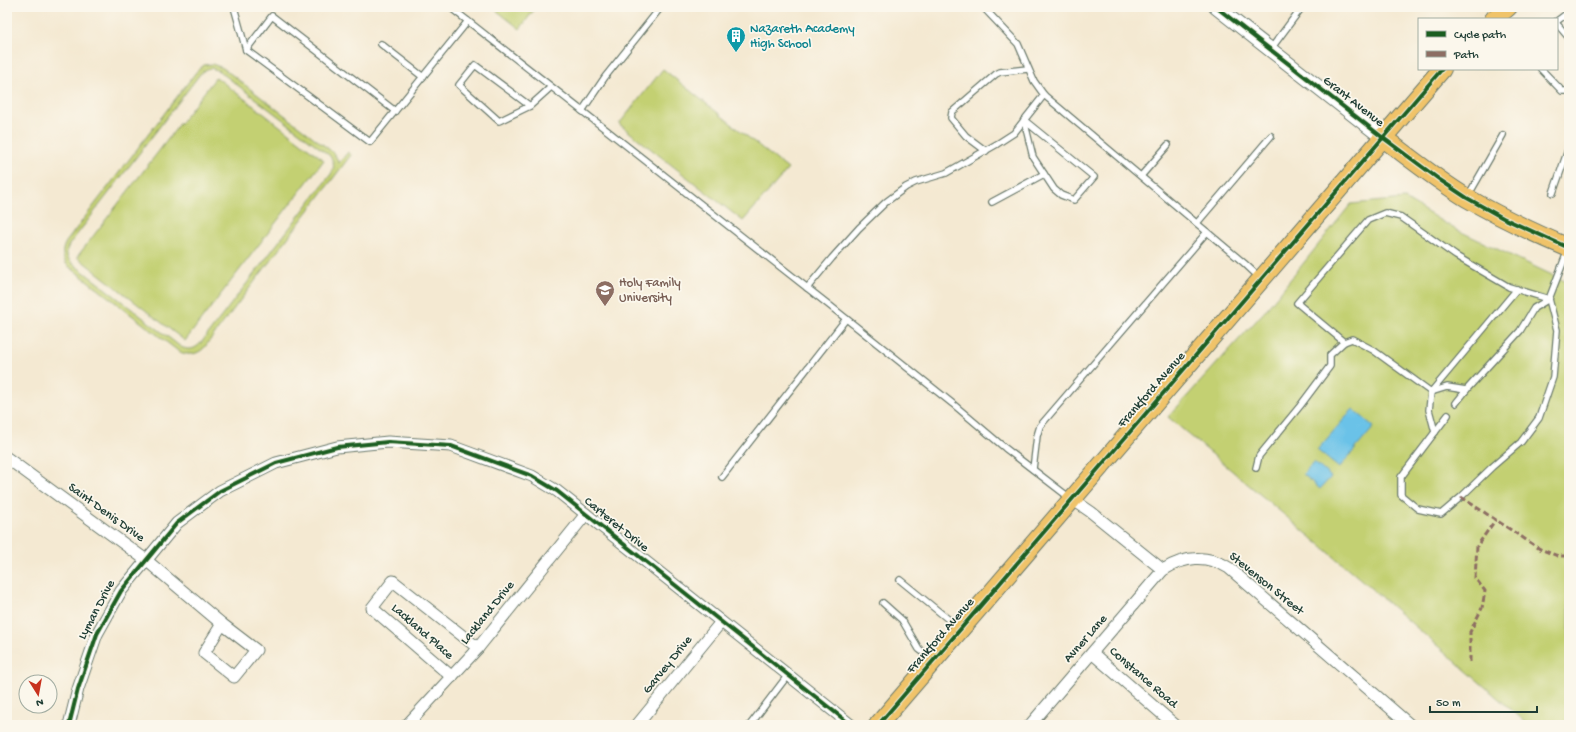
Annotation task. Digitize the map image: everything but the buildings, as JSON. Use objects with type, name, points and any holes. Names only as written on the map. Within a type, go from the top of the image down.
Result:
[{"type":"main road","points":[[1495,18],[1508,7]]},
{"type":"main road","name":"Frankford Avenue","points":[[878,725],[1441,70]]},
{"type":"main road","name":"Grant Avenue","points":[[1382,137],[1467,198],[1503,218],[1569,248]]},
{"type":"street","name":"Grant Avenue","points":[[1216,7],[1382,137]]},
{"type":"street","name":"Carteret Drive","points":[[146,560],[177,523],[220,491],[276,463],[337,447],[388,442],[451,446],[532,476],[557,491],[851,725]]},
{"type":"street","name":"Saint Denis Drive","points":[[7,458],[146,560],[222,624],[256,650],[234,677],[204,653],[222,624]]},
{"type":"street","points":[[1072,499],[1091,512],[1163,570]]},
{"type":"street","name":"Lackland Drive","points":[[407,725],[478,648],[586,514]]},
{"type":"street","name":"Stevenson Street","points":[[1163,570],[1176,563],[1193,558],[1213,560],[1221,563],[1410,725]]},
{"type":"street","name":"Lyman Drive","points":[[69,725],[78,689],[97,634],[120,591],[146,560]]},
{"type":"street","name":"Avner Lane","points":[[1030,725],[1163,570]]},
{"type":"street","name":"Lackland Place","points":[[452,677],[372,608],[393,581],[478,648]]},
{"type":"street","name":"Garvey Drive","points":[[636,725],[721,622]]},
{"type":"street","name":"Constance Road","points":[[1092,653],[1175,725]]},
{"type":"lane","points":[[234,7],[246,50],[370,142],[468,22]]},
{"type":"lane","points":[[450,7],[953,404],[1005,448],[1072,499]]},
{"type":"lane","points":[[582,111],[605,77],[661,7]]},
{"type":"lane","points":[[983,7],[1018,44],[1034,82],[1044,95],[1197,223],[1261,279]]},
{"type":"lane","points":[[1270,50],[1302,7]]},
{"type":"lane","points":[[1558,20],[1569,12]]},
{"type":"lane","points":[[246,50],[272,16],[395,111]]},
{"type":"lane","points":[[1558,25],[1569,38]]},
{"type":"lane","points":[[381,44],[423,77]]},
{"type":"lane","points":[[530,106],[475,65],[459,86],[499,122],[530,106],[551,86]]},
{"type":"lane","points":[[986,151],[966,136],[951,118],[952,112],[996,74],[1000,72],[1028,69]]},
{"type":"lane","points":[[1542,70],[1562,91],[1569,91]]},
{"type":"lane","points":[[807,288],[859,228],[886,202],[903,189],[916,182],[946,173],[986,151],[1014,133],[1044,95]]},
{"type":"lane","points":[[1024,120],[1094,176],[1074,200],[1054,189],[1033,157],[1024,120]]},
{"type":"lane","points":[[1467,198],[1503,135]]},
{"type":"lane","points":[[1197,223],[1271,136]]},
{"type":"lane","points":[[1141,176],[1168,145]]},
{"type":"lane","points":[[1553,193],[1569,147]]},
{"type":"lane","points":[[992,202],[1044,174]]},
{"type":"lane","points":[[1344,342],[1297,303],[1368,220],[1385,213],[1401,217],[1456,256],[1509,287],[1549,298]]},
{"type":"lane","points":[[1033,469],[1037,436],[1040,426],[1207,232]]},
{"type":"lane","points":[[1456,404],[1466,390],[1520,331],[1534,308],[1549,298],[1569,248]]},
{"type":"lane","points":[[1435,432],[1429,410],[1430,392],[1517,289]]},
{"type":"lane","points":[[1448,415],[1401,477],[1401,495],[1418,509],[1441,514],[1521,442],[1539,418],[1553,378],[1557,330],[1549,298]]},
{"type":"lane","points":[[722,477],[846,319]]},
{"type":"lane","points":[[1256,468],[1259,456],[1300,406],[1330,366],[1330,355],[1344,342],[1352,339],[1373,350],[1430,392]]},
{"type":"lane","points":[[1430,392],[1447,387],[1466,390]]},
{"type":"lane","points":[[900,580],[960,629]]},
{"type":"lane","points":[[883,603],[899,616],[906,624],[919,649],[933,660]]},
{"type":"lane","points":[[750,725],[788,675]]},
{"type":"green space","points":[[492,7],[536,7],[520,29]]},
{"type":"green space","points":[[212,64],[223,68],[330,150],[335,155],[339,163],[348,152],[351,155],[204,348],[198,352],[188,354],[178,351],[67,265],[63,256],[63,251],[66,242],[196,72],[204,65]],"holes":[[[211,68],[219,71],[329,155],[333,162],[333,166],[331,174],[202,342],[194,348],[188,349],[181,347],[72,263],[68,257],[67,250],[69,245],[200,74]]]},
{"type":"green space","points":[[663,69],[788,169],[743,221],[619,124]]},
{"type":"green space","points":[[216,77],[324,160],[185,341],[77,257]]},
{"type":"green space","points":[[1405,199],[1453,228],[1569,283],[1569,725],[1529,725],[1351,571],[1168,417],[1265,311],[1351,204]]},
{"type":"water","points":[[1353,409],[1374,427],[1339,468],[1317,450]]},
{"type":"water","points":[[1314,462],[1331,477],[1320,489],[1303,474]]},
{"type":"marked path","points":[[1461,497],[1540,549],[1558,556],[1569,556]]},
{"type":"marked path","points":[[1470,662],[1470,632],[1482,608],[1485,591],[1475,578],[1477,546],[1496,519]]},
{"type":"cycle path","points":[[1216,7],[1382,137],[1440,180],[1467,198],[1503,218],[1569,248]]},
{"type":"cycle path","points":[[878,725],[1441,70]]},
{"type":"cycle path","points":[[69,725],[78,689],[97,634],[121,591],[177,523],[220,491],[276,463],[337,447],[388,442],[451,446],[532,476],[557,491],[851,725]]},
{"type":"place","name":"Nazareth Academy High School","points":[[736,53]]},
{"type":"place","name":"Holy Family University","points":[[605,307]]}]
